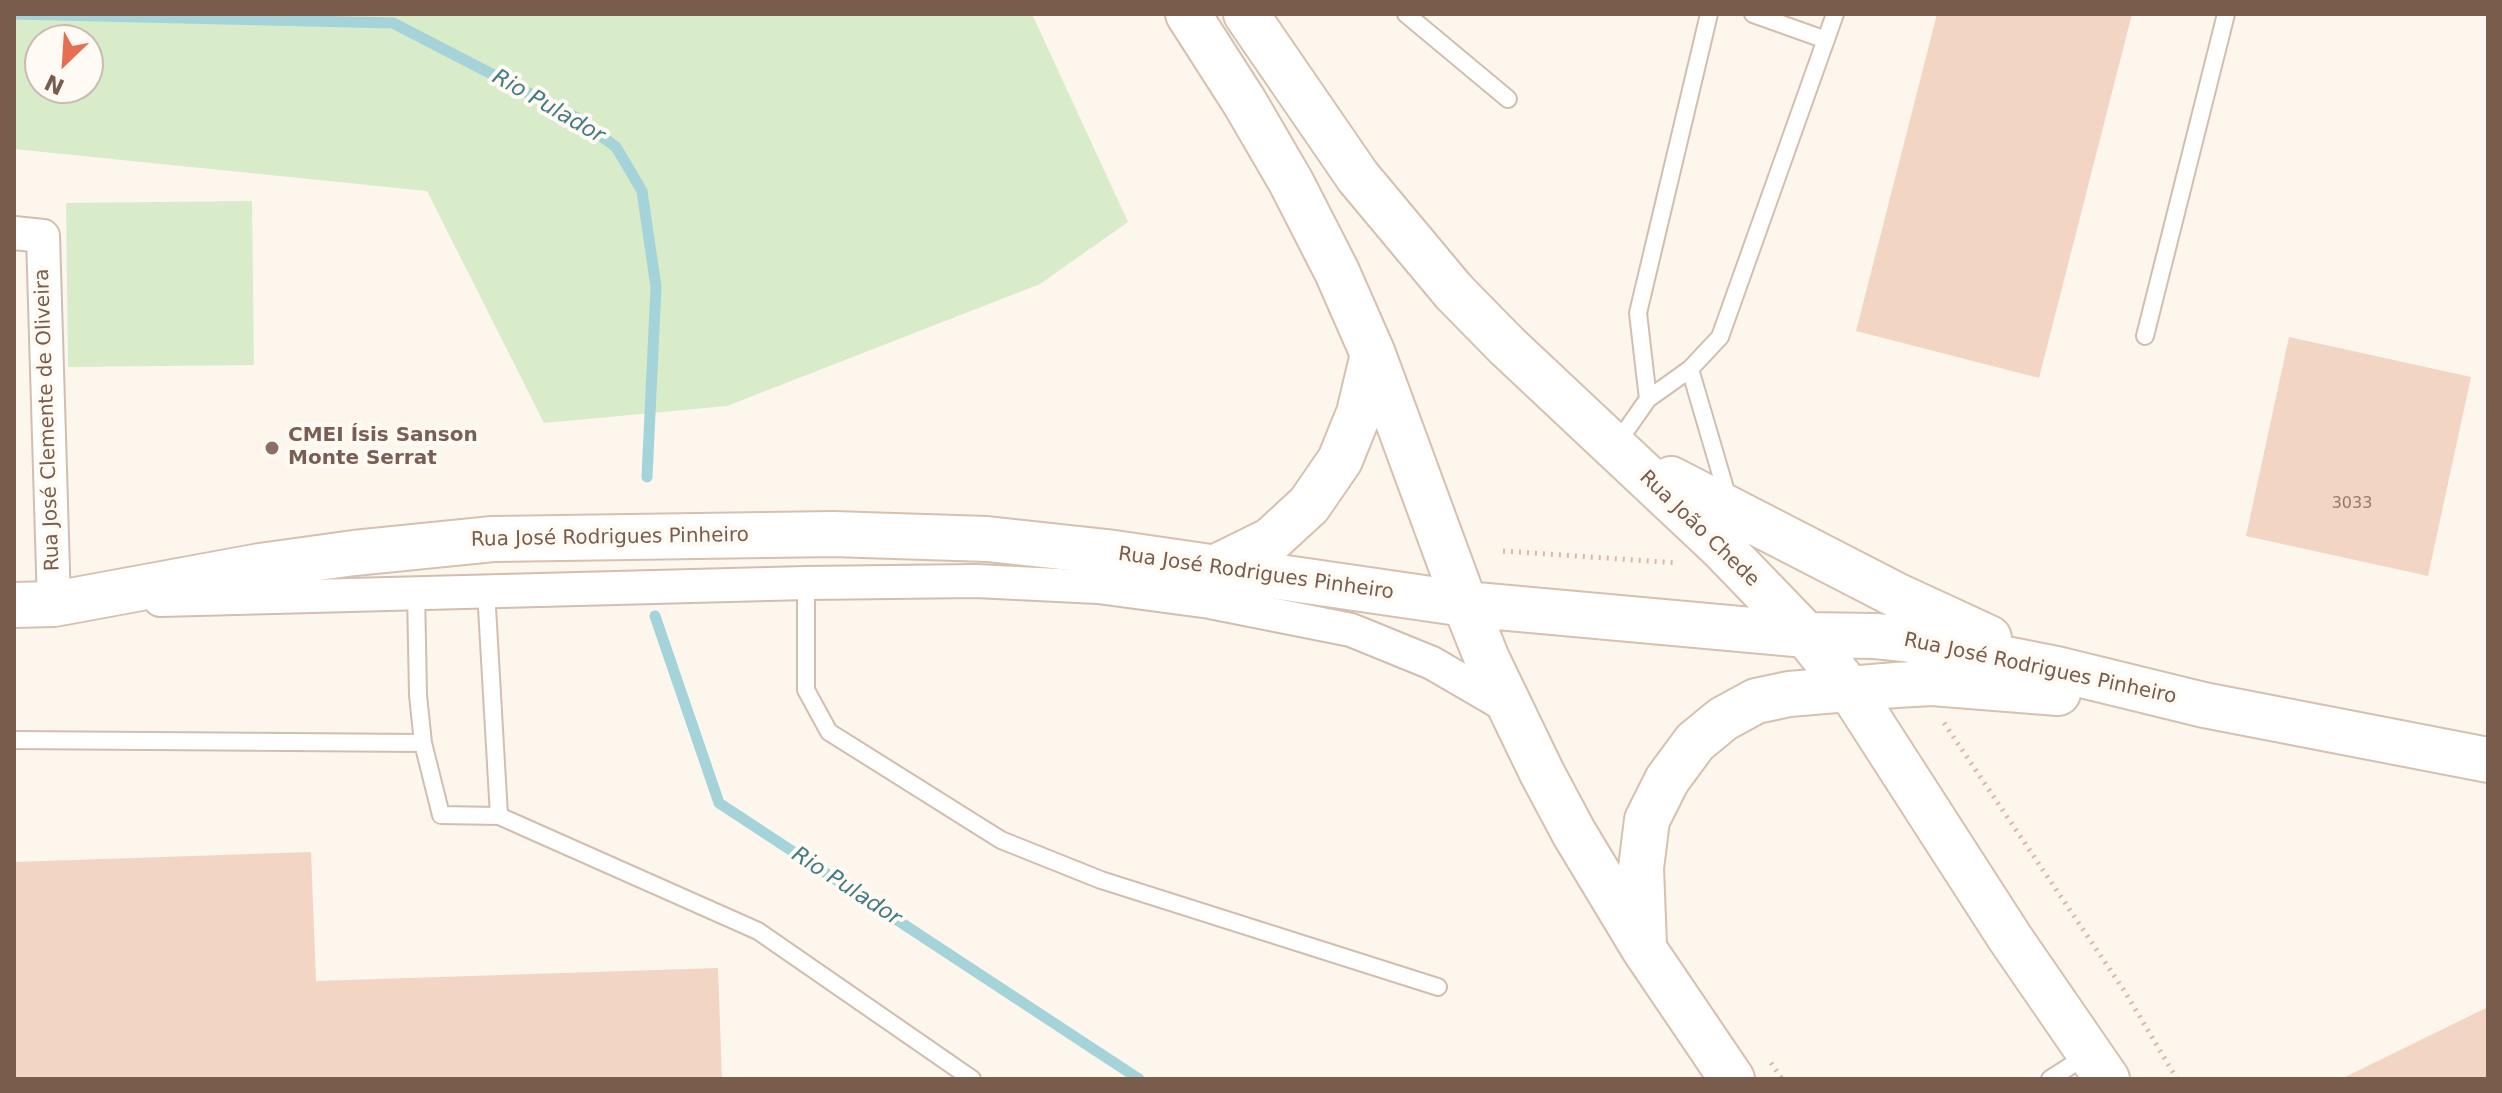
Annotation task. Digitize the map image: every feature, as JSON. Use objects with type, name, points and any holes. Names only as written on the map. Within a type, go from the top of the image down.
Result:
[{"type":"main road","points":[[1188,14],[1291,182],[1337,272],[1373,354],[1465,604],[1511,709],[1574,833],[1644,949],[1749,1067]]},
{"type":"main road","name":"Rua João Chede","points":[[1246,14],[1358,177],[1409,241],[1507,346],[1741,568],[1806,635],[1851,691],[2010,938],[2099,1066]]},
{"type":"main road","points":[[1214,568],[1271,540],[1309,505],[1340,460],[1359,413],[1373,354]]},
{"type":"main road","points":[[1614,448],[1898,596],[2057,669]]},
{"type":"main road","name":"Rua José Rodrigues Pinheiro","points":[[34,604],[260,566],[493,539],[833,534],[987,539],[1092,550],[1465,604],[1806,635],[1905,639],[2057,669],[2204,705],[2488,760]]},
{"type":"main road","points":[[1644,949],[1641,868],[1647,820],[1667,780],[1695,742],[1723,719],[1756,701],[1789,694],[1932,683],[2204,705]]},
{"type":"street","name":"Rua José Clemente de Oliveira","points":[[28,234],[34,604]]},
{"type":"street","points":[[806,583],[987,539]]},
{"type":"street","points":[[34,604],[806,583],[1046,583],[1144,592],[1351,630],[1432,663],[1511,709]]},
{"type":"lane","points":[[1406,14],[1508,99]]},
{"type":"lane","points":[[1648,399],[1638,313],[1709,14]]},
{"type":"lane","points":[[1753,14],[1826,40]]},
{"type":"lane","points":[[1614,448],[1648,399],[1690,369],[1720,337],[1835,14]]},
{"type":"lane","points":[[2145,336],[2226,14]]},
{"type":"lane","points":[[1690,369],[1732,511]]},
{"type":"lane","points":[[806,583],[806,690],[829,732],[1001,840],[1101,880],[1438,987]]},
{"type":"lane","points":[[486,590],[499,816]]},
{"type":"lane","points":[[416,592],[418,695],[423,743],[441,815],[499,816],[758,931],[972,1079]]},
{"type":"lane","points":[[14,740],[423,743]]},
{"type":"lane","points":[[2050,1079],[2099,1066]]},
{"type":"path","points":[[1503,551],[1741,568]]},
{"type":"path","points":[[1939,715],[2125,992],[2177,1079]]},
{"type":"path","points":[[1749,1067],[1782,1079]]},
{"type":"green space","points":[[14,14],[1032,14],[1128,222],[1040,284],[727,406],[544,423],[427,191],[14,149]]},
{"type":"green space","points":[[252,201],[254,365],[68,367],[66,203]]},
{"type":"building","points":[[1937,14],[2132,14],[2039,378],[1856,331]]},
{"type":"building","points":[[2289,337],[2471,377],[2428,576],[2246,536]]},
{"type":"building","points":[[311,852],[316,981],[718,968],[722,1079],[14,1079],[14,862]]},
{"type":"building","points":[[2488,1007],[2488,1079],[2341,1079]]},
{"type":"waterway","name":"Rio Pulador","points":[[14,14],[393,23],[577,118],[616,147],[642,191],[656,287],[647,477]]},
{"type":"waterway","name":"Rio Pulador","points":[[655,616],[719,803],[1139,1079]]},
{"type":"place","name":"CMEI Ísis Sanson Monte Serrat","points":[[272,448]]}]
